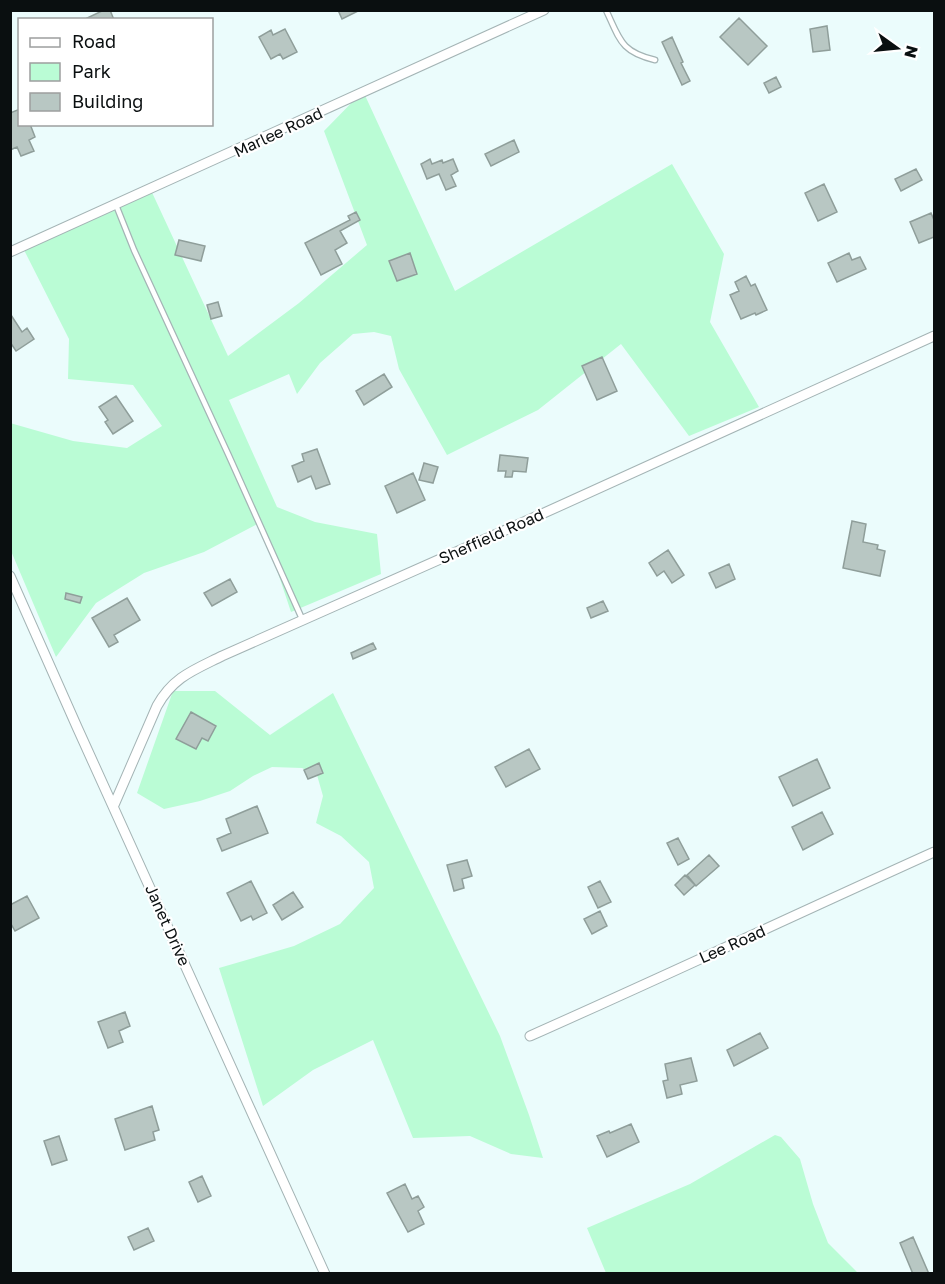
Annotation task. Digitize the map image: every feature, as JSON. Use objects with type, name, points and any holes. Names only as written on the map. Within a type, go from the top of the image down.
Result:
[{"type":"street","name":"Marlee Road","points":[[10,252],[544,10]]},
{"type":"street","name":"Sheffield Road","points":[[114,805],[164,694],[183,676],[222,656],[934,336]]},
{"type":"street","name":"Janet Drive","points":[[10,576],[325,1274]]},
{"type":"street","name":"Lee Road","points":[[530,1036],[934,852]]},
{"type":"lane","points":[[606,10],[622,44],[639,56],[656,60]]},
{"type":"lane","points":[[116,205],[134,250],[303,621]]},
{"type":"green space","points":[[363,91],[455,291],[672,164],[724,254],[710,322],[759,407],[689,436],[621,344],[538,410],[447,455],[399,369],[391,336],[374,332],[353,334],[320,363],[297,394],[289,374],[229,400],[277,507],[315,522],[377,534],[381,574],[291,612],[261,522],[204,552],[144,573],[96,603],[56,657],[11,551],[10,423],[73,441],[127,448],[162,426],[133,385],[68,379],[69,339],[23,248],[149,186],[228,356],[299,303],[367,245],[324,131]]},
{"type":"green space","points":[[173,691],[215,691],[270,735],[333,693],[500,1036],[543,1158],[511,1154],[470,1136],[413,1138],[373,1040],[313,1070],[263,1106],[219,968],[294,946],[340,924],[374,888],[369,862],[341,836],[316,823],[323,796],[317,775],[302,768],[272,767],[230,791],[164,809],[137,793]]},
{"type":"green space","points":[[775,1135],[781,1137],[800,1159],[813,1204],[828,1243],[858,1273],[606,1273],[587,1228],[690,1184]]},
{"type":"building","points":[[104,10],[110,10],[113,18],[87,18]]},
{"type":"building","points":[[338,10],[360,10],[342,19]]},
{"type":"building","points":[[739,18],[767,46],[748,65],[720,37]]},
{"type":"building","points":[[827,26],[830,50],[813,52],[810,29]]},
{"type":"building","points":[[285,29],[297,52],[283,59],[280,54],[271,59],[259,37],[271,30],[273,35]]},
{"type":"building","points":[[672,37],[690,81],[682,85],[662,42]]},
{"type":"building","points":[[776,77],[781,87],[769,93],[764,83]]},
{"type":"building","points":[[18,110],[18,126],[31,126],[35,137],[29,140],[34,151],[21,156],[17,147],[10,150],[10,113]]},
{"type":"building","points":[[514,140],[519,152],[491,166],[485,154]]},
{"type":"building","points":[[430,159],[432,164],[453,159],[458,171],[451,175],[456,186],[446,190],[439,174],[427,179],[421,164]]},
{"type":"building","points":[[916,169],[922,180],[901,191],[895,179]]},
{"type":"building","points":[[824,184],[837,212],[818,221],[805,193]]},
{"type":"building","points":[[356,212],[360,220],[340,231],[347,243],[335,250],[342,264],[321,275],[305,243],[350,220],[348,216]]},
{"type":"building","points":[[931,213],[934,220],[934,237],[919,243],[910,222]]},
{"type":"building","points":[[179,240],[205,246],[201,261],[175,255]]},
{"type":"building","points":[[410,253],[417,274],[397,281],[389,261]]},
{"type":"building","points":[[849,253],[852,260],[860,257],[866,269],[837,282],[828,263]]},
{"type":"building","points":[[746,276],[751,286],[755,284],[767,310],[741,319],[730,295],[739,291],[735,282]]},
{"type":"building","points":[[218,302],[222,316],[211,319],[207,305]]},
{"type":"building","points":[[11,315],[22,332],[27,328],[34,339],[16,351],[10,342]]},
{"type":"building","points":[[602,357],[617,391],[597,400],[582,366]]},
{"type":"building","points":[[384,374],[392,387],[364,405],[356,391]]},
{"type":"building","points":[[116,396],[133,421],[113,434],[105,422],[108,420],[99,407]]},
{"type":"building","points":[[317,449],[330,484],[316,489],[311,476],[298,482],[292,466],[304,461],[302,454]]},
{"type":"building","points":[[500,455],[528,458],[526,472],[513,471],[512,477],[505,477],[506,471],[498,471]]},
{"type":"building","points":[[424,463],[438,467],[433,483],[419,480]]},
{"type":"building","points":[[413,473],[425,500],[397,513],[385,486]]},
{"type":"building","points":[[852,521],[866,524],[863,542],[878,545],[877,549],[885,551],[880,576],[843,568]]},
{"type":"building","points":[[668,550],[684,575],[672,583],[664,571],[657,576],[649,563]]},
{"type":"building","points":[[729,564],[735,579],[716,588],[709,573]]},
{"type":"building","points":[[230,579],[237,592],[212,606],[204,593]]},
{"type":"building","points":[[66,593],[82,597],[80,603],[65,599]]},
{"type":"building","points":[[127,598],[140,620],[114,635],[118,642],[109,647],[92,618]]},
{"type":"building","points":[[603,601],[608,611],[591,618],[587,608]]},
{"type":"building","points":[[373,643],[376,649],[353,659],[351,653]]},
{"type":"building","points":[[191,712],[216,726],[208,741],[202,738],[196,749],[176,739]]},
{"type":"building","points":[[529,749],[540,769],[506,787],[495,767]]},
{"type":"building","points":[[817,759],[830,788],[793,806],[779,777]]},
{"type":"building","points":[[319,763],[323,773],[308,779],[304,770]]},
{"type":"building","points":[[257,806],[268,833],[222,851],[217,839],[231,833],[226,819]]},
{"type":"building","points":[[822,812],[833,834],[803,850],[792,827]]},
{"type":"building","points":[[678,838],[689,859],[678,865],[667,843]]},
{"type":"building","points":[[709,855],[719,866],[696,886],[687,875]]},
{"type":"building","points":[[467,860],[472,876],[462,879],[464,888],[454,891],[447,865]]},
{"type":"building","points":[[685,875],[695,885],[684,895],[675,885]]},
{"type":"building","points":[[251,881],[267,913],[253,920],[251,916],[241,921],[227,893]]},
{"type":"building","points":[[600,881],[611,902],[598,908],[588,887]]},
{"type":"building","points":[[293,892],[303,907],[282,920],[273,905]]},
{"type":"building","points":[[27,896],[39,918],[15,931],[10,922],[10,905]]},
{"type":"building","points":[[600,911],[607,926],[592,934],[584,919]]},
{"type":"building","points":[[125,1012],[130,1026],[119,1031],[123,1042],[108,1048],[98,1022]]},
{"type":"building","points":[[760,1033],[768,1048],[734,1066],[727,1050]]},
{"type":"building","points":[[691,1058],[697,1081],[680,1085],[682,1094],[667,1098],[663,1081],[668,1080],[665,1064]]},
{"type":"building","points":[[152,1106],[159,1130],[153,1132],[155,1140],[125,1150],[115,1119]]},
{"type":"building","points":[[631,1124],[639,1142],[607,1157],[597,1136]]},
{"type":"building","points":[[59,1136],[67,1160],[52,1165],[44,1141]]},
{"type":"building","points":[[202,1176],[211,1196],[198,1202],[189,1182]]},
{"type":"building","points":[[405,1184],[412,1199],[418,1196],[424,1207],[418,1211],[424,1224],[408,1232],[387,1193]]},
{"type":"building","points":[[148,1228],[154,1241],[134,1250],[128,1237]]},
{"type":"building","points":[[913,1237],[929,1274],[913,1274],[900,1243]]}]
